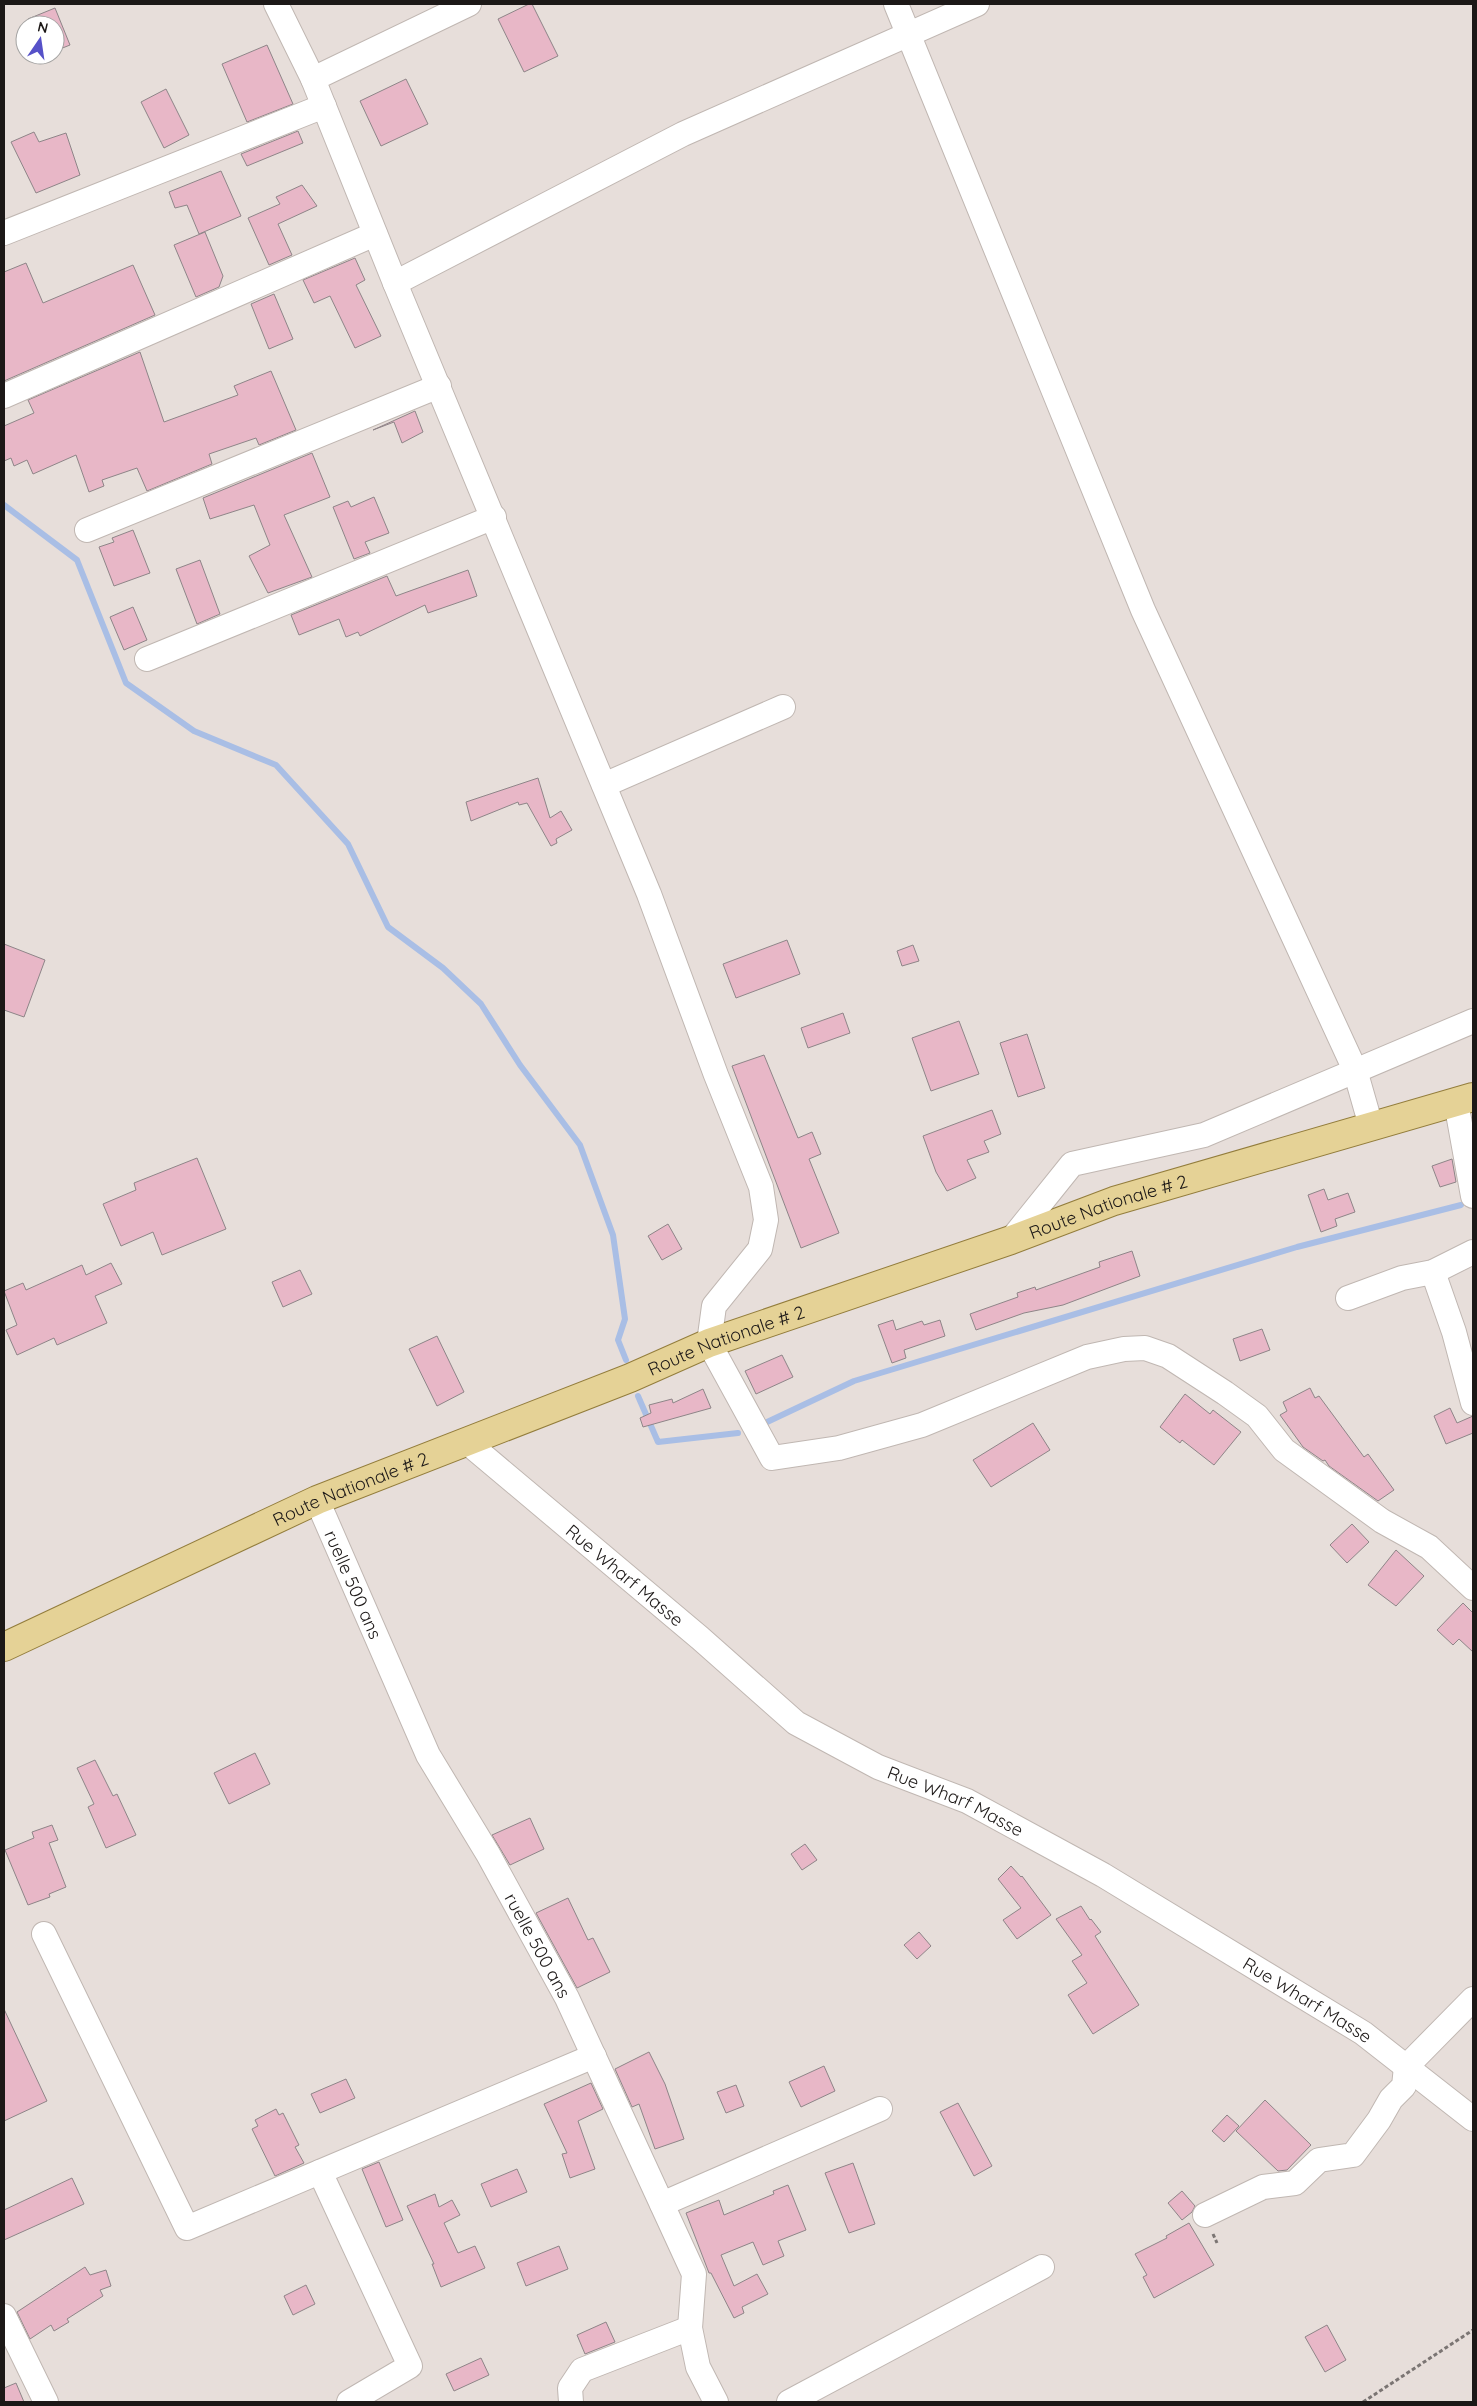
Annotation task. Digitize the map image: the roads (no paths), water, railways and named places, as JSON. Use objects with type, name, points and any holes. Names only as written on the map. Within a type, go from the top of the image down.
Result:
[{"type":"main road","name":"Route Nationale # 2","points":[[4,1647],[317,1500],[468,1443],[630,1378],[709,1342],[1011,1240],[1114,1201],[1464,1100]]},
{"type":"street","points":[[276,4],[313,79],[395,283],[494,517],[649,894],[716,1075],[761,1188],[766,1220],[760,1249],[714,1306],[709,1342],[772,1458],[839,1448],[922,1425],[1018,1383],[1087,1357],[1124,1349],[1144,1348],[1168,1356],[1225,1393],[1256,1416],[1284,1450],[1382,1521],[1429,1547],[1473,1588]]},
{"type":"street","points":[[313,79],[469,4]]},
{"type":"street","points":[[896,4],[1144,610],[1356,1070],[1371,1126]]},
{"type":"street","points":[[395,283],[683,134],[977,4]]},
{"type":"street","points":[[4,233],[324,106]]},
{"type":"street","points":[[4,396],[375,234]]},
{"type":"street","points":[[87,530],[439,386]]},
{"type":"street","points":[[147,659],[494,517]]},
{"type":"street","points":[[604,785],[783,707]]},
{"type":"street","points":[[1011,1240],[1072,1164],[1204,1135],[1473,1022]]},
{"type":"street","points":[[1464,1100],[1473,1196]]},
{"type":"street","points":[[1348,1298],[1402,1278],[1433,1272],[1473,1252]]},
{"type":"street","points":[[1433,1272],[1454,1332],[1473,1403]]},
{"type":"street","name":"Rue Wharf Masse","points":[[468,1443],[700,1638],[796,1724],[878,1767],[967,1801],[1103,1875],[1362,2033],[1473,2119]]},
{"type":"street","name":"ruelle 500 ans","points":[[317,1500],[428,1755],[488,1854],[567,1998],[694,2274],[690,2328],[698,2367],[716,2402]]},
{"type":"street","points":[[44,1934],[187,2228],[594,2056]]},
{"type":"street","points":[[1205,2215],[1262,2187],[1295,2183],[1319,2160],[1353,2155],[1379,2120],[1391,2099],[1404,2086],[1406,2067],[1473,2000]]},
{"type":"street","points":[[662,2204],[880,2109]]},
{"type":"street","points":[[320,2172],[410,2366],[349,2402]]},
{"type":"street","points":[[789,2402],[1042,2267]]},
{"type":"street","points":[[571,2402],[570,2388],[582,2370],[690,2328]]},
{"type":"street","points":[[7,2330],[46,2402]]},
{"type":"waterway","points":[[4,505],[77,560],[126,683],[194,731],[276,765],[348,844],[388,927],[443,968],[481,1004],[520,1065],[580,1145],[613,1235],[625,1319],[618,1340],[626,1360]]},
{"type":"waterway","points":[[765,1423],[854,1381],[1297,1247],[1461,1205]]},
{"type":"waterway","points":[[638,1396],[658,1442],[738,1433]]}]
